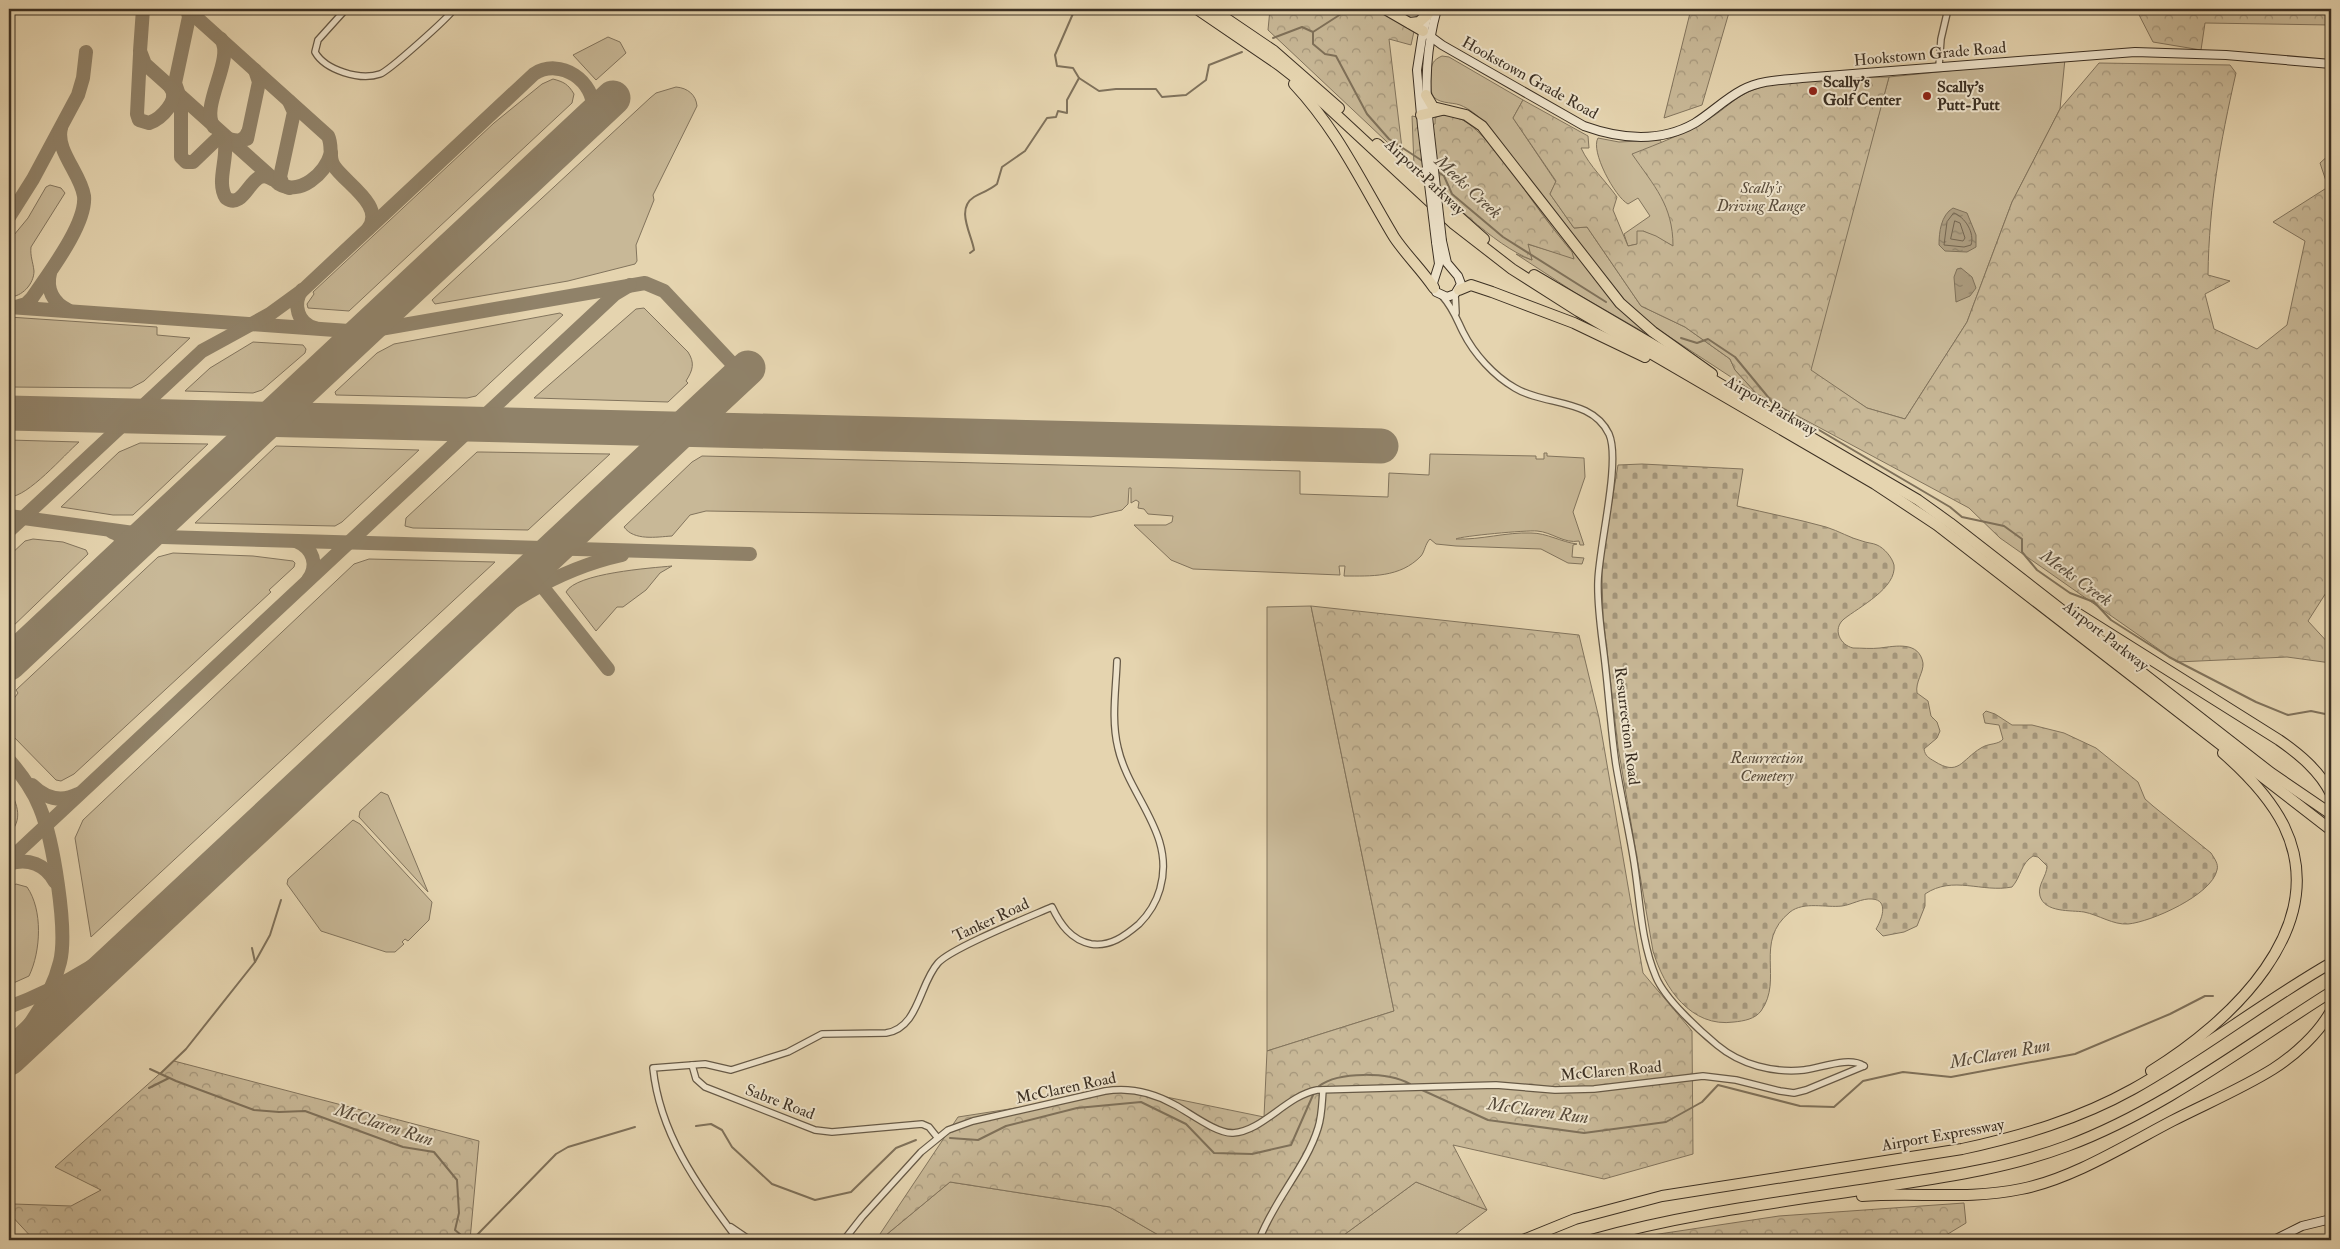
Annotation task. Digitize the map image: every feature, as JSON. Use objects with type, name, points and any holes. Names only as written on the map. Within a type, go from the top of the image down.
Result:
[{"type":"highway","name":"Airport Parkway","points":[[1197,9],[1250,44],[1302,83],[1454,224],[1498,258],[1578,311],[1852,471],[1908,505],[1955,537],[2331,830]]},
{"type":"highway","name":"Airport Parkway","points":[[1212,9],[1282,57],[1446,208],[1534,276],[1885,479],[1950,523],[2272,773],[2331,814]]},
{"type":"highway","points":[[1385,9],[1426,34]]},
{"type":"highway","points":[[1410,23],[1419,22],[1432,10]]},
{"type":"highway","points":[[1250,44],[1294,84],[1325,120],[1346,150],[1401,247],[1434,288]]},
{"type":"highway","points":[[1426,95],[1431,105],[1442,110],[1466,115],[1486,130],[1605,285],[1634,317],[1661,338],[1784,421]]},
{"type":"highway","points":[[1425,120],[1442,110]]},
{"type":"highway","points":[[1457,292],[1464,286],[1476,286],[1592,331],[1656,363],[1852,471]]},
{"type":"highway","points":[[1950,523],[2116,639],[2279,740],[2297,753],[2314,770],[2331,794]]},
{"type":"highway","points":[[2034,1131],[2098,1102],[2128,1085],[2159,1066],[2222,1016],[2244,994],[2272,960],[2291,919],[2295,897],[2296,873],[2292,850],[2284,827],[2265,797],[2222,752],[2120,670],[2104,653]]},
{"type":"highway","name":"Airport Expressway","points":[[1523,1240],[1575,1219],[1662,1196],[1962,1149],[2034,1131],[2075,1116],[2132,1089],[2331,963]]},
{"type":"highway","points":[[1591,1240],[1661,1222],[1968,1173],[2066,1147],[2146,1110],[2331,992]]},
{"type":"highway","points":[[1745,1208],[1889,1194],[1980,1194],[2020,1190],[2046,1183],[2273,1069],[2298,1050],[2331,1011]]},
{"type":"street","points":[[346,9],[318,40],[314,52],[322,61],[335,68],[367,76],[384,72],[454,9]]},
{"type":"street","points":[[1939,66],[1941,39],[1948,9]]},
{"type":"street","points":[[1432,10],[1417,70],[1425,120],[1439,241],[1439,264],[1433,280],[1434,288],[1443,297],[1457,292],[1460,280],[1447,263],[1439,241]]},
{"type":"street","points":[[1425,120],[1426,34]]},
{"type":"street","name":"Hookstown Grade Road","points":[[1426,34],[1584,126],[1604,134],[1632,138],[1658,136],[1674,132],[1694,123],[1743,90],[1760,83],[1939,66],[2136,52],[2226,55],[2331,64]]},
{"type":"street","name":"Resurrection Road","points":[[1456,315],[1457,292]]},
{"type":"street","name":"Resurrection Road","points":[[1443,297],[1456,315],[1472,346],[1504,380],[1522,392],[1586,410],[1601,422],[1610,437],[1613,452],[1612,469],[1600,560],[1599,604],[1616,764],[1634,857],[1646,941],[1656,979],[1706,1036],[1736,1058],[1777,1070],[1803,1070],[1853,1062],[1864,1066]]},
{"type":"street","name":"Tanker Road","points":[[692,1065],[704,1064],[735,1070],[788,1052],[822,1034],[886,1033],[896,1031],[910,1018],[932,972],[942,959],[1052,907],[1070,934],[1092,944],[1116,941],[1140,923],[1156,898],[1163,880],[1164,866],[1158,835],[1123,764],[1118,747],[1115,721],[1117,661]]},
{"type":"street","points":[[692,1065],[653,1068],[659,1104],[674,1144],[693,1178],[730,1226],[738,1240]]},
{"type":"street","name":"Sabre Road","points":[[692,1065],[696,1079],[705,1087],[807,1128],[832,1132],[922,1124],[929,1127],[937,1137]]},
{"type":"street","name":"McClaren Road","points":[[844,1240],[862,1217],[937,1137],[954,1127],[973,1121],[1118,1090],[1143,1093],[1164,1099],[1206,1124],[1231,1134],[1245,1131],[1302,1093],[1323,1090],[1496,1085],[1555,1090],[1594,1089],[1703,1076],[1736,1080],[1780,1091],[1794,1092],[1806,1090],[1864,1066]]},
{"type":"street","points":[[1258,1240],[1278,1199],[1310,1147],[1318,1127],[1323,1090]]},
{"type":"street","points":[[2274,1240],[2302,1226],[2331,1219]]},
{"type":"street","points":[[730,1226],[750,1240]]},
{"type":"green space","points":[[1270,9],[1419,9],[1411,45],[1389,39],[1403,157],[1268,30]]},
{"type":"green space","points":[[1691,9],[1730,9],[1702,105],[1664,118]]},
{"type":"green space","points":[[2136,9],[2331,9],[2331,25],[2205,23],[2201,50],[2153,42]]},
{"type":"green space","points":[[608,37],[620,42],[626,53],[596,80],[573,55]]},
{"type":"green space","points":[[1442,56],[1449,57],[1523,100],[1513,118],[1556,182],[1550,194],[1574,228],[1587,227],[1641,306],[1685,327],[1730,359],[1735,370],[1757,394],[1659,330],[1629,305],[1593,263],[1485,123],[1464,107],[1437,100],[1434,97],[1431,89],[1431,68],[1436,59]]},
{"type":"green space","name":"Scally's Driving Range","points":[[2065,59],[2060,109],[2012,202],[1967,322],[1905,419],[1867,408],[1811,371],[1673,246],[1643,231],[1638,244],[1628,246],[1624,234],[1650,216],[1638,198],[1628,204],[1617,193],[1605,173],[1597,153],[1596,144],[1598,138],[1619,142],[1660,140],[1663,145],[1663,200],[1670,214],[1864,168],[1889,77]]},
{"type":"green space","name":"Scally's Driving Range","points":[[2099,63],[2230,65],[2236,73],[2216,174],[2208,275],[2230,281],[2205,294],[2214,329],[2257,349],[2287,325],[2305,241],[2273,222],[2328,187],[2320,163],[2331,153],[2331,585],[2308,621],[2331,646],[2331,663],[2287,657],[2177,662],[2000,538],[1969,508],[1757,394],[1735,370],[1730,359],[1685,327],[1641,306],[1587,227],[1574,228],[1550,194],[1556,181],[1513,118],[1523,100],[1588,136],[1589,148],[1581,148],[1593,167],[1617,197],[1613,210],[1628,246],[1637,244],[1637,231],[1643,231],[1673,246],[1670,219],[1666,207],[1655,186],[1632,154],[1693,128],[1742,95],[1762,87],[1816,78],[1889,77],[1811,370],[1867,408],[1905,419],[1967,322],[2012,202],[2060,109]]},
{"type":"green space","points":[[553,79],[563,82],[570,88],[574,94],[572,103],[349,311],[308,308],[307,304],[314,294],[313,292],[494,123],[542,84]]},
{"type":"green space","points":[[676,87],[691,93],[697,106],[653,195],[654,200],[636,245],[637,261],[635,264],[568,281],[435,304],[432,300],[650,98],[656,93]]},
{"type":"green space","points":[[1448,115],[1462,119],[1476,130],[1505,162],[1543,216],[1572,252],[1574,259],[1528,244],[1532,260],[1501,243],[1470,218],[1414,165],[1412,116],[1417,117],[1420,127],[1435,124],[1435,118]]},
{"type":"green space","points":[[1506,164],[1616,305],[1652,337],[1574,292],[1516,254],[1532,260],[1527,244],[1574,258]]},
{"type":"green space","points":[[50,185],[61,188],[65,193],[31,247],[34,271],[30,285],[18,295],[9,297],[9,241],[28,218],[46,187]]},
{"type":"green space","points":[[644,308],[688,352],[692,360],[692,370],[686,381],[688,383],[668,402],[534,398],[636,309]]},
{"type":"green space","points":[[560,313],[563,315],[476,396],[467,398],[336,395],[335,392],[377,353],[394,344]]},
{"type":"green space","points":[[9,317],[157,327],[157,335],[190,338],[144,381],[131,388],[9,387]]},
{"type":"green space","points":[[253,342],[303,345],[306,349],[305,353],[262,390],[253,393],[185,391],[210,368]]},
{"type":"green space","points":[[9,440],[79,442],[36,483],[17,495],[9,497]]},
{"type":"green space","points":[[140,443],[208,444],[133,515],[113,515],[61,507],[119,452]]},
{"type":"green space","points":[[276,446],[419,450],[342,522],[335,526],[195,523]]},
{"type":"green space","points":[[477,452],[610,454],[528,530],[413,528],[405,526],[406,518]]},
{"type":"green space","points":[[1544,453],[1547,453],[1547,456],[1584,458],[1585,477],[1573,512],[1584,545],[1580,545],[1579,541],[1568,541],[1537,531],[1469,536],[1456,539],[1522,533],[1543,534],[1577,544],[1573,545],[1572,557],[1584,558],[1582,564],[1568,563],[1541,549],[1456,546],[1436,544],[1430,539],[1421,556],[1413,563],[1395,572],[1385,574],[1344,576],[1345,566],[1339,566],[1340,575],[1193,569],[1171,560],[1134,525],[1166,525],[1172,522],[1173,516],[1148,514],[1144,509],[1138,508],[1139,502],[1136,500],[1131,503],[1131,488],[1129,488],[1128,504],[1122,510],[1091,517],[706,511],[690,515],[672,536],[639,536],[624,527],[692,462],[702,456],[1300,471],[1300,494],[1388,497],[1389,473],[1429,475],[1430,454],[1536,456],[1536,459],[1544,459]]},
{"type":"green space","name":"Resurrection Cemetery","points":[[1642,464],[1743,469],[1737,506],[1826,527],[1882,548],[1890,556],[1894,565],[1890,581],[1876,596],[1844,619],[1840,623],[1838,632],[1844,644],[1853,648],[1906,646],[1917,651],[1921,656],[1923,666],[1917,685],[1917,693],[1928,701],[1931,716],[1937,722],[1940,731],[1937,738],[1924,749],[1925,753],[1932,760],[1942,766],[1955,767],[1984,746],[2001,741],[2003,739],[1999,725],[1985,723],[1983,714],[1986,711],[1995,714],[2012,725],[2032,725],[2064,733],[2096,748],[2138,782],[2145,799],[2211,853],[2217,866],[2213,879],[2193,898],[2179,906],[2151,918],[2128,924],[2117,923],[2090,913],[2059,910],[2047,905],[2039,892],[2047,866],[2038,857],[2033,856],[2023,866],[2012,887],[1990,888],[1957,885],[1936,888],[1925,894],[1925,906],[1917,926],[1904,932],[1883,936],[1876,929],[1883,911],[1878,900],[1864,900],[1842,906],[1802,907],[1790,912],[1779,924],[1773,936],[1770,986],[1767,999],[1759,1014],[1745,1020],[1719,1022],[1705,1019],[1692,1012],[1682,1003],[1664,979],[1653,951],[1618,747],[1603,616],[1602,574],[1604,548],[1618,465]]},
{"type":"green space","points":[[33,539],[63,542],[86,550],[88,554],[9,630],[9,556],[25,541]]},
{"type":"green space","points":[[173,553],[253,556],[293,561],[295,563],[294,567],[269,590],[271,592],[74,774],[61,781],[56,780],[11,734],[9,712],[12,702],[18,693],[16,690],[158,557]]},
{"type":"green space","points":[[369,559],[495,562],[91,937],[75,838],[83,820],[354,564]]},
{"type":"green space","points":[[672,566],[660,573],[646,590],[623,607],[617,607],[596,631],[566,592],[584,580],[598,576]]},
{"type":"green space","points":[[1311,606],[1394,1011],[1267,1051],[1267,607]]},
{"type":"green space","points":[[1311,606],[1579,635],[1599,718],[1643,973],[1692,1031],[1693,1154],[1604,1179],[1453,1145],[1487,1210],[1416,1182],[1337,1240],[1167,1240],[1110,1207],[950,1182],[880,1240],[876,1240],[958,1117],[1132,1090],[1264,1117],[1267,1051],[1394,1011]]},
{"type":"green space","points":[[9,789],[17,807],[18,818],[9,834]]},
{"type":"green space","points":[[381,792],[388,795],[428,892],[359,817],[360,811]]},
{"type":"green space","points":[[353,820],[360,824],[432,902],[429,920],[408,941],[405,939],[402,942],[404,944],[395,952],[386,952],[321,931],[287,884],[288,879]]},
{"type":"green space","points":[[16,884],[27,887],[32,896],[38,919],[38,943],[29,976],[9,985],[9,888]]},
{"type":"green space","points":[[174,1061],[479,1141],[470,1240],[34,1240],[9,1213],[9,1208],[14,1204],[71,1206],[101,1190],[55,1167]]},
{"type":"green space","points":[[950,1182],[1110,1207],[1167,1240],[880,1240]]},
{"type":"green space","points":[[1416,1182],[1487,1210],[1448,1240],[1337,1240]]},
{"type":"green space","points":[[1964,1203],[1966,1223],[1938,1240],[1631,1240],[1639,1237],[1779,1216]]},
{"type":"water","points":[[1953,208],[1967,213],[1976,235],[1976,247],[1967,252],[1945,251],[1939,245],[1943,219]]},
{"type":"water","points":[[1961,268],[1972,277],[1976,288],[1970,296],[1956,302],[1954,277],[1957,269]]},
{"type":"waterway","name":"Meeks Creek","points":[[1075,9],[1055,55],[1057,66],[1073,68],[1079,78],[1099,91],[1156,89],[1162,97],[1186,95],[1206,80],[1209,65],[1242,52]]},
{"type":"waterway","points":[[1313,32],[1341,14]]},
{"type":"waterway","name":"Meeks Creek","points":[[1273,38],[1302,27],[1313,32],[1313,44],[1325,54],[1336,56],[1367,114],[1389,139],[1424,162]]},
{"type":"waterway","points":[[970,253],[974,250],[965,215],[968,202],[997,184],[1002,167],[1025,151],[1047,118],[1056,117],[1058,111],[1067,113],[1067,100],[1079,78]]},
{"type":"waterway","name":"Meeks Creek","points":[[1438,172],[1444,176],[1452,194],[1503,237],[1606,302]]},
{"type":"waterway","name":"Meeks Creek","points":[[1681,338],[1697,343],[1708,339],[1735,357],[1773,403],[1950,507],[1962,517],[2004,526],[2022,539],[2022,552],[2037,570],[2070,593],[2094,602],[2111,620],[2169,657],[2256,702],[2288,715],[2311,711],[2330,715],[2331,717]]},
{"type":"waterway","points":[[161,1073],[186,1049],[255,962],[270,935],[281,900]]},
{"type":"waterway","points":[[252,948],[255,962]]},
{"type":"waterway","name":"McClaren Run","points":[[1422,1090],[1488,1120],[1584,1133],[1666,1122],[1702,1102],[1718,1085],[1800,1106],[1834,1107],[1863,1081],[1903,1072],[1951,1077],[2075,1054],[2170,1014],[2205,996],[2213,996]]},
{"type":"waterway","name":"McClaren Run","points":[[150,1069],[176,1081],[254,1110],[279,1112],[305,1111],[403,1147],[434,1152],[457,1180],[459,1213],[455,1230],[461,1235],[476,1236],[556,1154],[568,1147],[635,1127]]},
{"type":"waterway","name":"McClaren Run","points":[[1319,1086],[1339,1078],[1364,1075],[1389,1077],[1410,1084]]},
{"type":"waterway","points":[[149,1088],[169,1078]]},
{"type":"waterway","name":"McClaren Run","points":[[950,1138],[978,1140],[1006,1126],[1077,1108],[1141,1102],[1186,1124],[1214,1153],[1252,1154],[1291,1145],[1313,1095]]},
{"type":"waterway","name":"McClaren Run","points":[[696,1126],[711,1124],[722,1130],[732,1147],[772,1184],[815,1200],[851,1192],[896,1148],[916,1140]]},
{"type":"taxiway","points":[[143,9],[140,51],[145,64],[279,184],[295,187],[311,181],[323,168],[331,153]]},
{"type":"taxiway","points":[[187,9],[328,136],[332,163],[339,173],[362,195],[372,212],[372,220],[368,229]]},
{"type":"taxiway","points":[[187,9],[189,17],[175,83],[181,101],[181,157],[186,162],[193,162],[218,138],[239,140],[245,137],[248,132]]},
{"type":"taxiway","points":[[214,127],[211,118],[211,108],[224,58],[224,48],[221,39]]},
{"type":"taxiway","points":[[9,217],[33,179],[78,95],[83,78],[86,52]]},
{"type":"taxiway","points":[[140,54],[137,114],[139,120],[149,123],[164,113],[173,97],[170,87]]},
{"type":"taxiway","points":[[9,531],[202,351],[270,314],[303,290],[534,74],[544,69],[555,68],[565,70],[583,82],[589,91],[593,112],[578,131]]},
{"type":"taxiway","points":[[247,139],[259,82],[255,70]]},
{"type":"taxiway","points":[[289,101],[294,112],[280,177],[283,185],[289,188]]},
{"type":"taxiway","points":[[16,307],[26,304],[47,276],[73,234],[83,207],[84,196],[82,188],[62,145],[61,128]]},
{"type":"taxiway","points":[[220,132],[224,139],[225,147],[222,182],[226,198],[233,201],[239,199],[253,182],[259,178],[265,176],[272,179]]},
{"type":"taxiway","points":[[50,273],[49,285],[52,295],[58,304],[68,310]]},
{"type":"taxiway","points":[[9,307],[363,332],[645,283],[664,291],[742,374]]},
{"type":"taxiway","points":[[9,860],[615,294],[630,285]]},
{"type":"taxiway","points":[[302,290],[297,301],[298,313],[304,322],[315,328]]},
{"type":"taxiway","points":[[9,417],[24,415]]},
{"type":"taxiway","points":[[9,516],[163,537],[750,554]]},
{"type":"taxiway","points":[[136,534],[148,531],[159,522]]},
{"type":"taxiway","points":[[112,532],[121,538],[124,546],[115,563]]},
{"type":"taxiway","points":[[296,541],[307,548],[314,563],[308,580]]},
{"type":"taxiway","points":[[447,649],[508,605],[551,580],[574,570],[622,555]]},
{"type":"taxiway","points":[[530,571],[608,669]]},
{"type":"taxiway","points":[[9,760],[31,789],[45,822],[58,885],[62,929],[60,962],[52,986],[33,1020],[9,1050]]},
{"type":"taxiway","points":[[32,785],[42,793],[53,798],[59,799],[78,794]]},
{"type":"taxiway","points":[[9,864],[23,861],[36,864],[47,871],[55,882]]},
{"type":"taxiway","points":[[9,1007],[73,978],[130,940],[167,910]]},
{"type":"runway","points":[[9,663],[613,98]]},
{"type":"runway","points":[[9,1058],[748,368]]},
{"type":"runway","points":[[9,413],[1381,446]]},
{"type":"place","name":"Scally's Golf Center","points":[[1813,91]]},
{"type":"place","name":"Scally's Putt-Putt","points":[[1927,96]]}]
